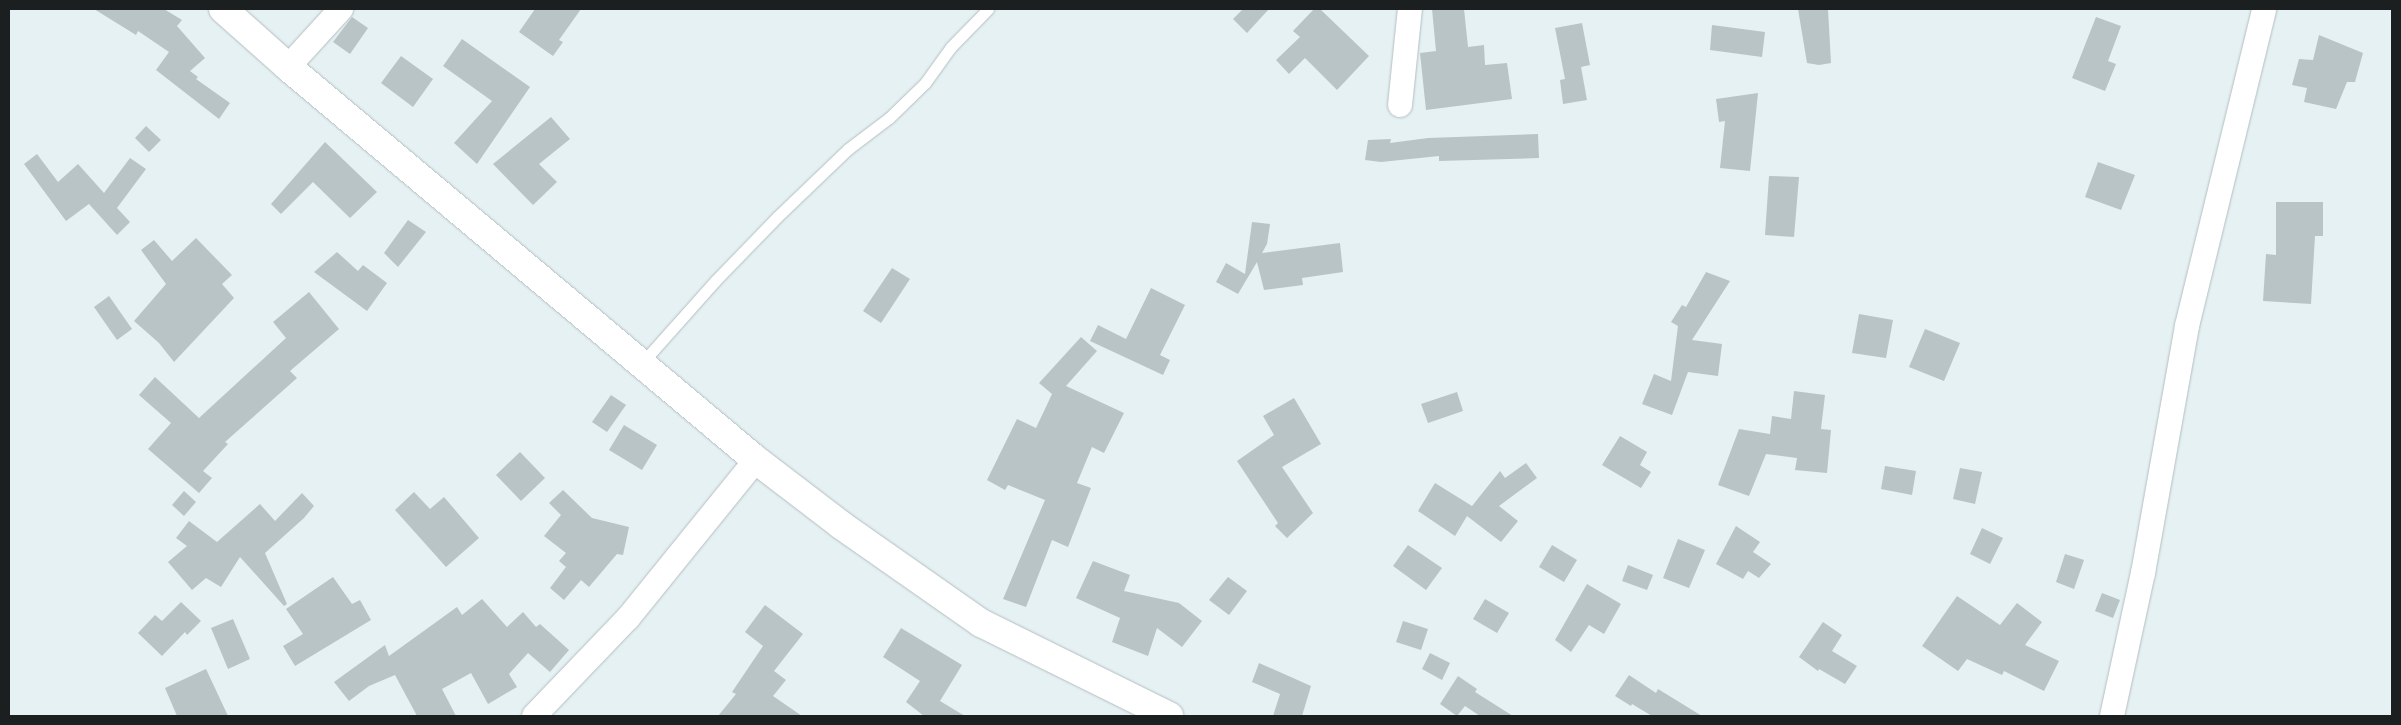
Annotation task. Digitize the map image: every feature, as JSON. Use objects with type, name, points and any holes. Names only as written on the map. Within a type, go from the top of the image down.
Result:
[{"type":"street","points":[[223,9],[288,67],[756,460],[841,525],[981,623],[1168,716]]},
{"type":"street","points":[[288,67],[341,9]]},
{"type":"street","points":[[1400,104],[1410,9]]},
{"type":"street","points":[[2112,716],[2143,573],[2187,326],[2264,9]]},
{"type":"street","points":[[534,716],[628,618],[756,460]]},
{"type":"lane","points":[[642,364],[715,281],[777,217],[848,149],[889,118],[925,83],[951,47],[988,9]]},
{"type":"building","points":[[94,9],[164,9],[182,20],[177,26],[205,58],[190,71],[198,77],[196,79],[230,103],[219,119],[156,70],[169,52],[138,31],[136,35]]},
{"type":"building","points":[[535,9],[581,9],[559,40],[563,42],[553,56],[519,32]]},
{"type":"building","points":[[1243,9],[1269,9],[1247,33],[1233,19]]},
{"type":"building","points":[[1314,9],[1320,9],[1369,56],[1337,90],[1305,58],[1289,74],[1276,60],[1300,37],[1293,31]]},
{"type":"building","points":[[1432,9],[1464,9],[1468,47],[1484,45],[1485,65],[1507,63],[1512,99],[1426,110],[1420,53],[1436,51]]},
{"type":"building","points":[[1798,9],[1828,9],[1831,63],[1819,65],[1807,63]]},
{"type":"building","points":[[352,17],[368,28],[350,54],[333,42]]},
{"type":"building","points":[[2096,17],[2121,26],[2108,61],[2116,64],[2105,91],[2072,78]]},
{"type":"building","points":[[1582,23],[1590,65],[1581,67],[1587,100],[1563,104],[1560,80],[1565,79],[1555,28]]},
{"type":"building","points":[[1712,25],[1765,32],[1762,57],[1710,50]]},
{"type":"building","points":[[2319,35],[2363,53],[2355,82],[2347,82],[2336,109],[2304,102],[2307,88],[2292,85],[2299,59],[2313,60]]},
{"type":"building","points":[[462,39],[530,87],[477,164],[454,143],[492,101],[443,66]]},
{"type":"building","points":[[401,56],[433,79],[413,107],[381,83]]},
{"type":"building","points":[[1758,93],[1750,171],[1720,168],[1725,121],[1719,122],[1716,99]]},
{"type":"building","points":[[551,117],[570,139],[539,164],[557,182],[533,205],[493,164]]},
{"type":"building","points":[[146,126],[161,140],[149,152],[135,138]]},
{"type":"building","points":[[1538,134],[1539,158],[1439,161],[1439,156],[1381,162],[1365,160],[1368,140],[1391,139],[1390,143],[1428,138]]},
{"type":"building","points":[[325,142],[377,192],[350,218],[313,182],[281,214],[271,204]]},
{"type":"building","points":[[37,154],[58,182],[78,164],[104,193],[130,158],[146,169],[117,208],[130,222],[117,235],[89,204],[66,221],[24,164]]},
{"type":"building","points":[[2098,162],[2135,175],[2121,210],[2085,197]]},
{"type":"building","points":[[1769,176],[1799,177],[1794,237],[1765,235]]},
{"type":"building","points":[[2276,202],[2323,202],[2323,236],[2315,236],[2311,304],[2263,301],[2266,254],[2276,255]]},
{"type":"building","points":[[408,220],[426,232],[398,267],[384,253]]},
{"type":"building","points":[[1252,222],[1270,224],[1267,244],[1262,253],[1340,243],[1343,272],[1302,278],[1303,285],[1264,290],[1257,262],[1238,294],[1216,282],[1226,263],[1245,274]]},
{"type":"building","points":[[196,238],[232,275],[222,284],[234,298],[174,362],[159,343],[134,321],[166,284],[141,250],[154,240],[172,261]]},
{"type":"building","points":[[337,252],[358,271],[363,265],[387,283],[367,311],[314,272]]},
{"type":"building","points":[[892,268],[910,279],[881,323],[863,311]]},
{"type":"building","points":[[1706,272],[1730,281],[1692,340],[1722,344],[1718,376],[1688,372],[1672,415],[1642,404],[1654,374],[1671,381],[1678,326],[1671,322],[1682,305],[1686,307]]},
{"type":"building","points":[[1151,288],[1185,305],[1160,355],[1170,360],[1163,375],[1090,341],[1098,325],[1126,339]]},
{"type":"building","points":[[309,292],[339,329],[290,371],[297,378],[225,442],[228,444],[203,471],[212,478],[199,493],[148,449],[171,423],[139,395],[155,377],[199,418],[286,338],[273,322]]},
{"type":"building","points":[[109,296],[132,329],[117,340],[94,307]]},
{"type":"building","points":[[1859,314],[1893,320],[1886,358],[1852,353]]},
{"type":"building","points":[[1925,329],[1960,343],[1944,381],[1909,367]]},
{"type":"building","points":[[1081,337],[1097,351],[1066,386],[1124,413],[1104,453],[1092,447],[1077,483],[1091,488],[1068,547],[1052,540],[1026,607],[1003,599],[1045,500],[1008,485],[1005,490],[987,480],[1017,419],[1036,428],[1052,394],[1039,383]]},
{"type":"building","points":[[1794,391],[1825,395],[1821,429],[1831,430],[1827,473],[1795,470],[1797,458],[1766,454],[1749,496],[1718,485],[1739,429],[1770,434],[1772,416],[1791,419]]},
{"type":"building","points":[[1457,392],[1463,411],[1428,423],[1421,404]]},
{"type":"building","points":[[611,395],[626,405],[607,432],[592,422]]},
{"type":"building","points":[[1294,398],[1321,444],[1282,467],[1313,513],[1287,538],[1275,526],[1278,523],[1237,461],[1274,435],[1263,416]]},
{"type":"building","points":[[624,425],[657,445],[642,470],[609,450]]},
{"type":"building","points":[[1620,436],[1647,452],[1640,465],[1651,472],[1641,488],[1602,465]]},
{"type":"building","points":[[520,452],[545,478],[521,501],[496,475]]},
{"type":"building","points":[[1526,463],[1537,478],[1499,506],[1518,521],[1501,542],[1467,516],[1455,536],[1418,511],[1435,483],[1472,506],[1500,471],[1505,478]]},
{"type":"building","points":[[1885,466],[1916,471],[1912,495],[1881,489]]},
{"type":"building","points":[[1960,468],[1982,472],[1975,504],[1953,499]]},
{"type":"building","points":[[563,490],[592,518],[629,527],[623,555],[617,554],[589,587],[581,580],[564,600],[550,588],[566,567],[559,561],[566,553],[544,536],[561,515],[549,503]]},
{"type":"building","points":[[184,491],[196,502],[184,516],[172,505]]},
{"type":"building","points":[[414,492],[430,509],[444,497],[479,538],[446,567],[395,510]]},
{"type":"building","points":[[302,493],[314,506],[304,518],[265,553],[287,604],[284,606],[240,557],[221,587],[206,578],[192,590],[168,562],[187,546],[176,538],[189,521],[217,542],[260,504],[275,521]]},
{"type":"building","points":[[1736,526],[1760,542],[1753,552],[1771,564],[1759,578],[1748,571],[1743,579],[1716,564]]},
{"type":"building","points":[[1982,528],[2003,538],[1990,564],[1970,554]]},
{"type":"building","points":[[1678,539],[1705,550],[1689,588],[1663,578]]},
{"type":"building","points":[[1408,545],[1442,568],[1426,590],[1393,566]]},
{"type":"building","points":[[1552,545],[1577,560],[1564,582],[1539,567]]},
{"type":"building","points":[[2065,554],[2084,560],[2074,589],[2056,582]]},
{"type":"building","points":[[1093,561],[1130,575],[1124,591],[1179,603],[1202,621],[1182,647],[1157,628],[1148,656],[1112,642],[1120,618],[1076,598]]},
{"type":"building","points":[[1628,565],[1653,575],[1647,590],[1622,581]]},
{"type":"building","points":[[333,577],[352,604],[360,600],[371,620],[295,666],[283,646],[303,634],[286,609]]},
{"type":"building","points":[[1228,577],[1247,591],[1229,615],[1209,600]]},
{"type":"building","points":[[1587,584],[1621,604],[1604,634],[1589,625],[1571,652],[1555,640]]},
{"type":"building","points":[[2102,593],[2120,600],[2113,618],[2095,611]]},
{"type":"building","points":[[1957,596],[2000,625],[2017,603],[2042,622],[2025,645],[2059,661],[2044,691],[2004,671],[2002,675],[1967,659],[1958,671],[1922,646]]},
{"type":"building","points":[[482,599],[507,627],[523,612],[536,627],[540,624],[569,650],[550,672],[528,653],[509,674],[517,687],[488,704],[471,673],[442,689],[456,716],[417,716],[395,675],[369,686],[349,701],[334,682],[385,645],[389,656],[457,607],[462,615]]},
{"type":"building","points":[[1485,599],[1509,613],[1497,633],[1473,619]]},
{"type":"building","points":[[181,602],[201,621],[187,635],[185,632],[162,656],[138,633],[155,615],[162,621]]},
{"type":"building","points":[[765,605],[803,634],[774,671],[786,680],[773,696],[802,716],[718,716],[736,694],[732,692],[763,646],[745,632]]},
{"type":"building","points":[[233,619],[250,659],[228,669],[211,628]]},
{"type":"building","points":[[1403,621],[1428,629],[1421,650],[1396,642]]},
{"type":"building","points":[[1823,622],[1842,635],[1832,651],[1857,666],[1845,684],[1819,669],[1818,671],[1799,657]]},
{"type":"building","points":[[901,628],[962,665],[940,701],[965,716],[924,716],[906,702],[920,681],[883,657]]},
{"type":"building","points":[[1430,653],[1450,663],[1442,680],[1422,669]]},
{"type":"building","points":[[1259,663],[1311,686],[1302,716],[1273,716],[1280,694],[1252,682]]},
{"type":"building","points":[[206,669],[228,716],[177,716],[165,688]]},
{"type":"building","points":[[1629,675],[1656,693],[1658,689],[1702,716],[1652,716],[1632,704],[1631,706],[1615,696]]},
{"type":"building","points":[[1458,676],[1477,689],[1475,692],[1513,716],[1480,716],[1465,706],[1457,716],[1440,704]]}]
